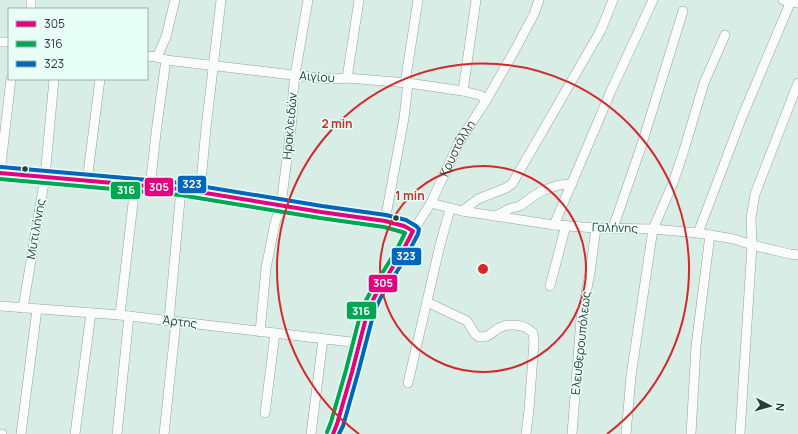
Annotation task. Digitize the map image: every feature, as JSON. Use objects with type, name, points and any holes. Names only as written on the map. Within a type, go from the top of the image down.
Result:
[{"type":"street","points":[[157,57],[166,37],[175,0]]},
{"type":"street","points":[[200,192],[213,66],[222,0]]},
{"type":"street","name":"Ηρακλειδών","points":[[260,332],[266,268],[275,223],[281,206],[291,127],[295,75],[308,0]]},
{"type":"street","points":[[347,78],[359,0]]},
{"type":"street","points":[[385,221],[404,118],[406,83],[418,0]]},
{"type":"street","points":[[463,91],[476,0]]},
{"type":"street","name":"Κρυστάλλη","points":[[333,434],[344,402],[368,310],[413,231],[431,203],[459,142],[487,99],[534,14],[539,0]]},
{"type":"street","points":[[462,211],[478,199],[509,187],[512,184],[601,30],[613,0]]},
{"type":"street","points":[[554,225],[611,91],[653,0]]},
{"type":"street","points":[[698,232],[742,117],[791,1]]},
{"type":"street","points":[[613,228],[641,146],[683,11]]},
{"type":"street","points":[[626,434],[631,376],[653,229],[673,183],[704,82],[725,35]]},
{"type":"street","name":"Αιγίου","points":[[148,56],[166,60],[310,77],[333,79],[347,78],[406,83],[463,91],[479,95],[487,99]]},
{"type":"street","points":[[150,187],[166,60]]},
{"type":"street","points":[[293,93],[310,77]]},
{"type":"street","points":[[11,80],[0,173],[200,192],[281,206],[385,221],[404,226],[413,231]]},
{"type":"street","name":"Μυτιλήνης","points":[[23,308],[45,178],[54,80]]},
{"type":"street","points":[[87,181],[100,80]]},
{"type":"street","points":[[740,434],[752,246],[751,218],[755,194],[798,82]]},
{"type":"street","points":[[496,216],[509,209],[520,206],[544,190],[559,185],[572,184]]},
{"type":"street","points":[[117,434],[135,186]]},
{"type":"street","points":[[164,434],[182,190]]},
{"type":"street","name":"Γαλήνης","points":[[431,203],[450,209],[554,225],[698,232],[734,239],[752,246],[798,255]]},
{"type":"street","points":[[408,383],[440,245],[450,209]]},
{"type":"street","points":[[550,286],[566,225]]},
{"type":"street","name":"Ελευθερουπόλεως","points":[[572,434],[581,319],[590,273],[596,228]]},
{"type":"street","points":[[690,434],[696,346],[710,235]]},
{"type":"street","points":[[427,302],[467,321],[475,334],[479,337],[488,336],[501,327],[510,325],[518,325],[530,329],[533,333],[534,342],[526,434]]},
{"type":"street","name":"Άρτης","points":[[0,306],[125,316],[360,343]]},
{"type":"street","points":[[21,434],[37,309]]},
{"type":"street","points":[[75,434],[91,313]]},
{"type":"street","points":[[264,413],[275,334]]},
{"type":"street","points":[[311,434],[324,339]]},
{"type":"transit line","name":"323","points":[[1,167],[182,183],[386,215],[406,220],[416,226],[419,229],[418,234],[406,257],[381,297],[374,312],[343,426],[339,434]]},
{"type":"transit line","name":"305","points":[[0,173],[181,189],[385,221],[404,226],[413,231],[368,310],[352,372],[333,434]]},
{"type":"transit line","name":"316","points":[[0,179],[180,195],[384,227],[405,233],[362,308],[346,370],[327,432]]}]
